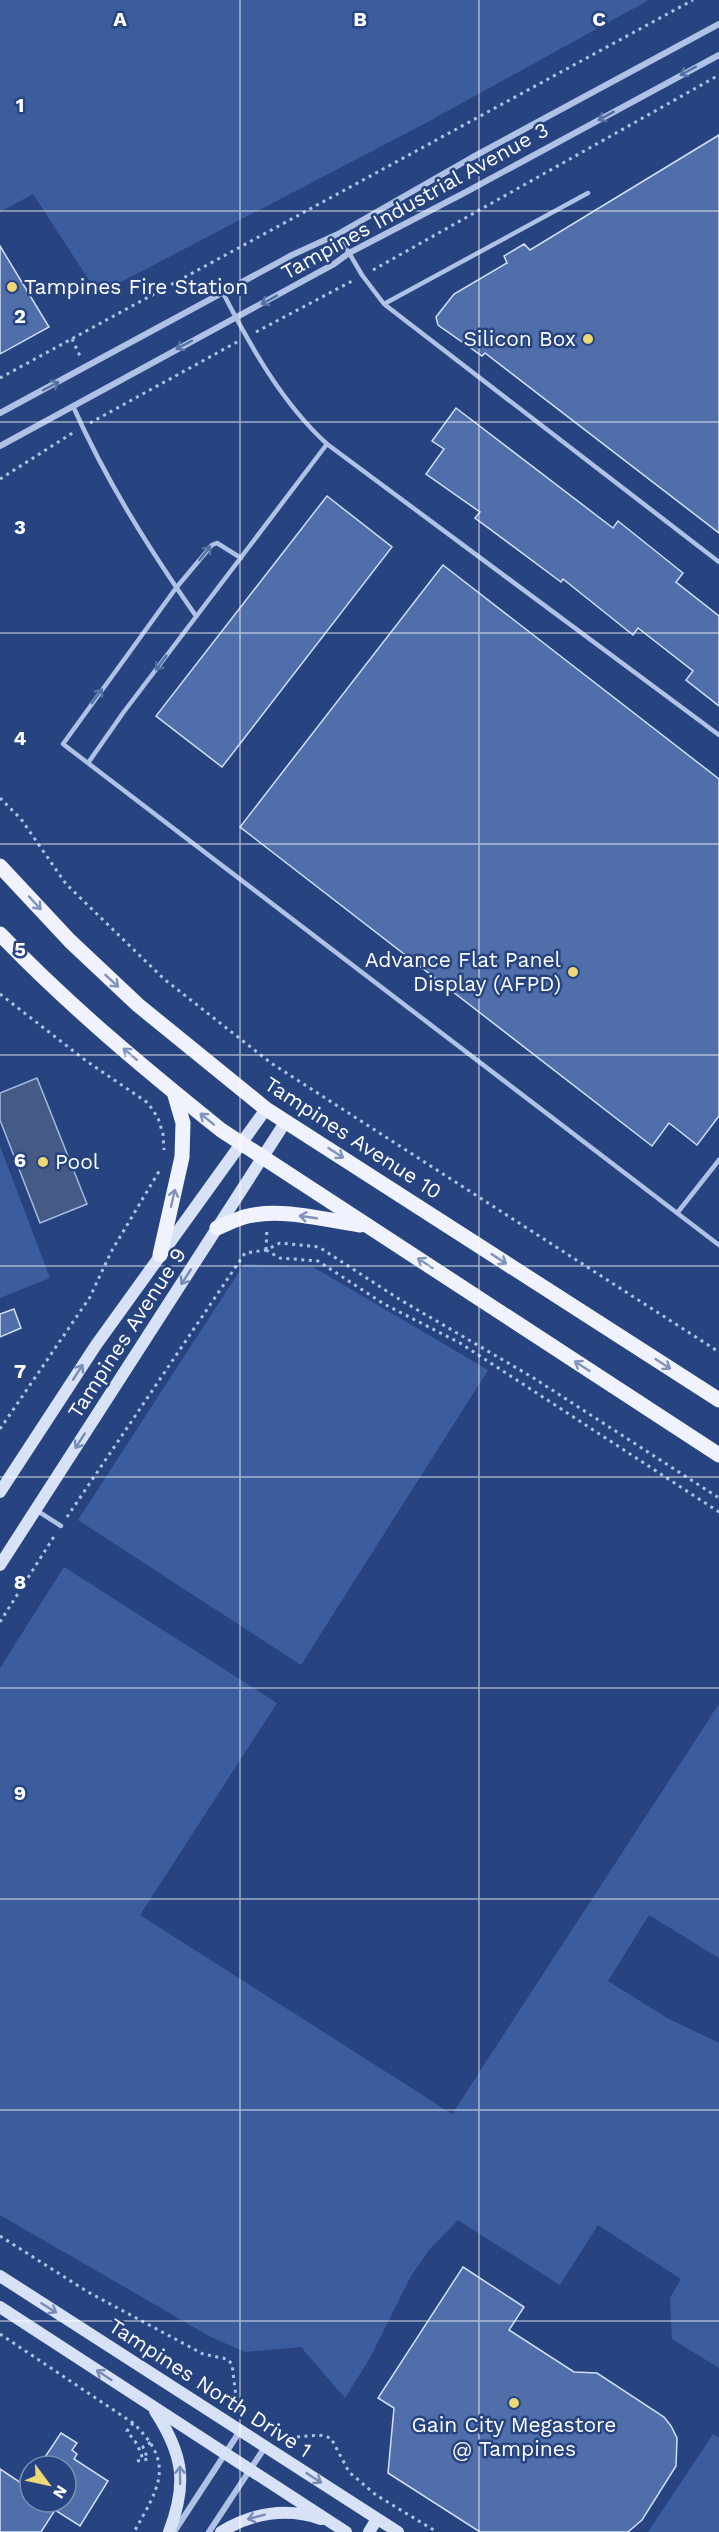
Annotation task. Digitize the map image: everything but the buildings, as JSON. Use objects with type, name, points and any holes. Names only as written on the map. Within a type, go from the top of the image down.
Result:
[{"type":"main road","name":"Tampines Avenue 10","points":[[0,866],[70,940],[138,1005],[266,1109],[719,1400]]},
{"type":"main road","points":[[0,934],[31,967],[221,1130],[719,1455]]},
{"type":"main road","points":[[160,1255],[183,1157],[183,1123],[174,1092]]},
{"type":"main road","points":[[217,1228],[246,1216],[268,1214],[303,1216],[366,1226]]},
{"type":"street","name":"Tampines Industrial Avenue 3","points":[[0,413],[292,255],[338,234],[471,158],[719,24]]},
{"type":"street","name":"Tampines Industrial Avenue 3","points":[[0,446],[334,264],[349,253],[719,55]]},
{"type":"street","name":"Tampines Avenue 9","points":[[0,1492],[4,1480],[96,1345],[266,1109]]},
{"type":"street","name":"Tampines Avenue 9","points":[[0,1565],[286,1121]]},
{"type":"street","name":"Tampines North Drive 1","points":[[0,2276],[398,2532]]},
{"type":"street","points":[[0,2307],[346,2532]]},
{"type":"street","points":[[153,2407],[171,2435],[181,2474],[178,2503],[169,2532]]},
{"type":"street","points":[[174,2532],[240,2430]]},
{"type":"street","points":[[209,2532],[265,2446]]},
{"type":"street","points":[[221,2532],[234,2524],[261,2515],[285,2513],[314,2517],[334,2524]]},
{"type":"street","points":[[369,2532],[377,2519]]},
{"type":"lane","points":[[384,304],[588,193]]},
{"type":"lane","points":[[338,234],[362,276],[384,304],[719,562]]},
{"type":"lane","points":[[222,293],[290,404],[305,424],[327,444],[719,735]]},
{"type":"lane","points":[[73,406],[96,457],[196,616]]},
{"type":"lane","points":[[88,763],[327,444]]},
{"type":"lane","points":[[241,558],[221,544],[212,545],[177,588],[63,744],[719,1245]]},
{"type":"lane","points":[[678,1212],[719,1160]]},
{"type":"lane","points":[[36,1510],[61,1526]]},
{"type":"path","points":[[0,378],[693,0]]},
{"type":"path","points":[[72,339],[85,367]]},
{"type":"path","points":[[0,798],[21,819],[66,884],[82,900],[164,979],[262,1056],[329,1102],[719,1352]]},
{"type":"path","points":[[0,994],[85,1060],[148,1103],[161,1126],[165,1158]]},
{"type":"path","points":[[0,1429],[90,1297],[111,1251],[162,1167]]},
{"type":"path","points":[[0,1622],[61,1526],[245,1253],[266,1250],[280,1243],[319,1247],[399,1299],[532,1377],[719,1498]]},
{"type":"path","points":[[266,1250],[280,1258],[318,1261],[384,1304],[460,1343],[719,1512]]},
{"type":"path","points":[[0,2236],[88,2292],[150,2326],[203,2354],[228,2359],[232,2364],[236,2397]]},
{"type":"path","points":[[0,2334],[133,2423],[151,2442],[160,2459],[157,2491],[134,2532]]},
{"type":"path","points":[[133,2423],[127,2431],[137,2444],[143,2459]]},
{"type":"path","points":[[297,2437],[319,2434],[331,2438],[349,2472],[376,2495],[436,2532]]},
{"type":"path","points":[[137,2461],[148,2458],[142,2447],[151,2442]]},
{"type":"shaded area","points":[[0,0],[649,0],[422,125],[98,294],[33,194],[0,212]]},
{"type":"shaded area","name":"Pool","points":[[37,1078],[87,1204],[40,1223],[0,1120],[0,1093]]},
{"type":"shaded area","points":[[0,1146],[50,1278],[0,1298]]},
{"type":"shaded area","points":[[244,1264],[313,1267],[488,1370],[301,1665],[78,1520]]},
{"type":"shaded area","points":[[64,1567],[277,1703],[140,1915],[452,2114],[719,1704],[719,1958],[649,1915],[608,1981],[667,2018],[719,2043],[719,2368],[672,2339],[670,2298],[681,2279],[598,2225],[560,2285],[458,2220],[429,2250],[411,2276],[370,2358],[345,2398],[301,2347],[245,2352],[211,2337],[0,2215],[0,1668]]},
{"type":"shaded area","points":[[713,2434],[719,2438],[719,2532],[648,2532]]},
{"type":"place","name":"Tampines Fire Station","points":[[12,287]]},
{"type":"place","name":"Silicon Box","points":[[588,339]]},
{"type":"place","name":"Advance Flat Panel Display (AFPD)","points":[[573,972]]},
{"type":"place","name":"Pool","points":[[43,1162]]},
{"type":"place","name":"Gain City Megastore @ Tampines","points":[[514,2403]]}]
